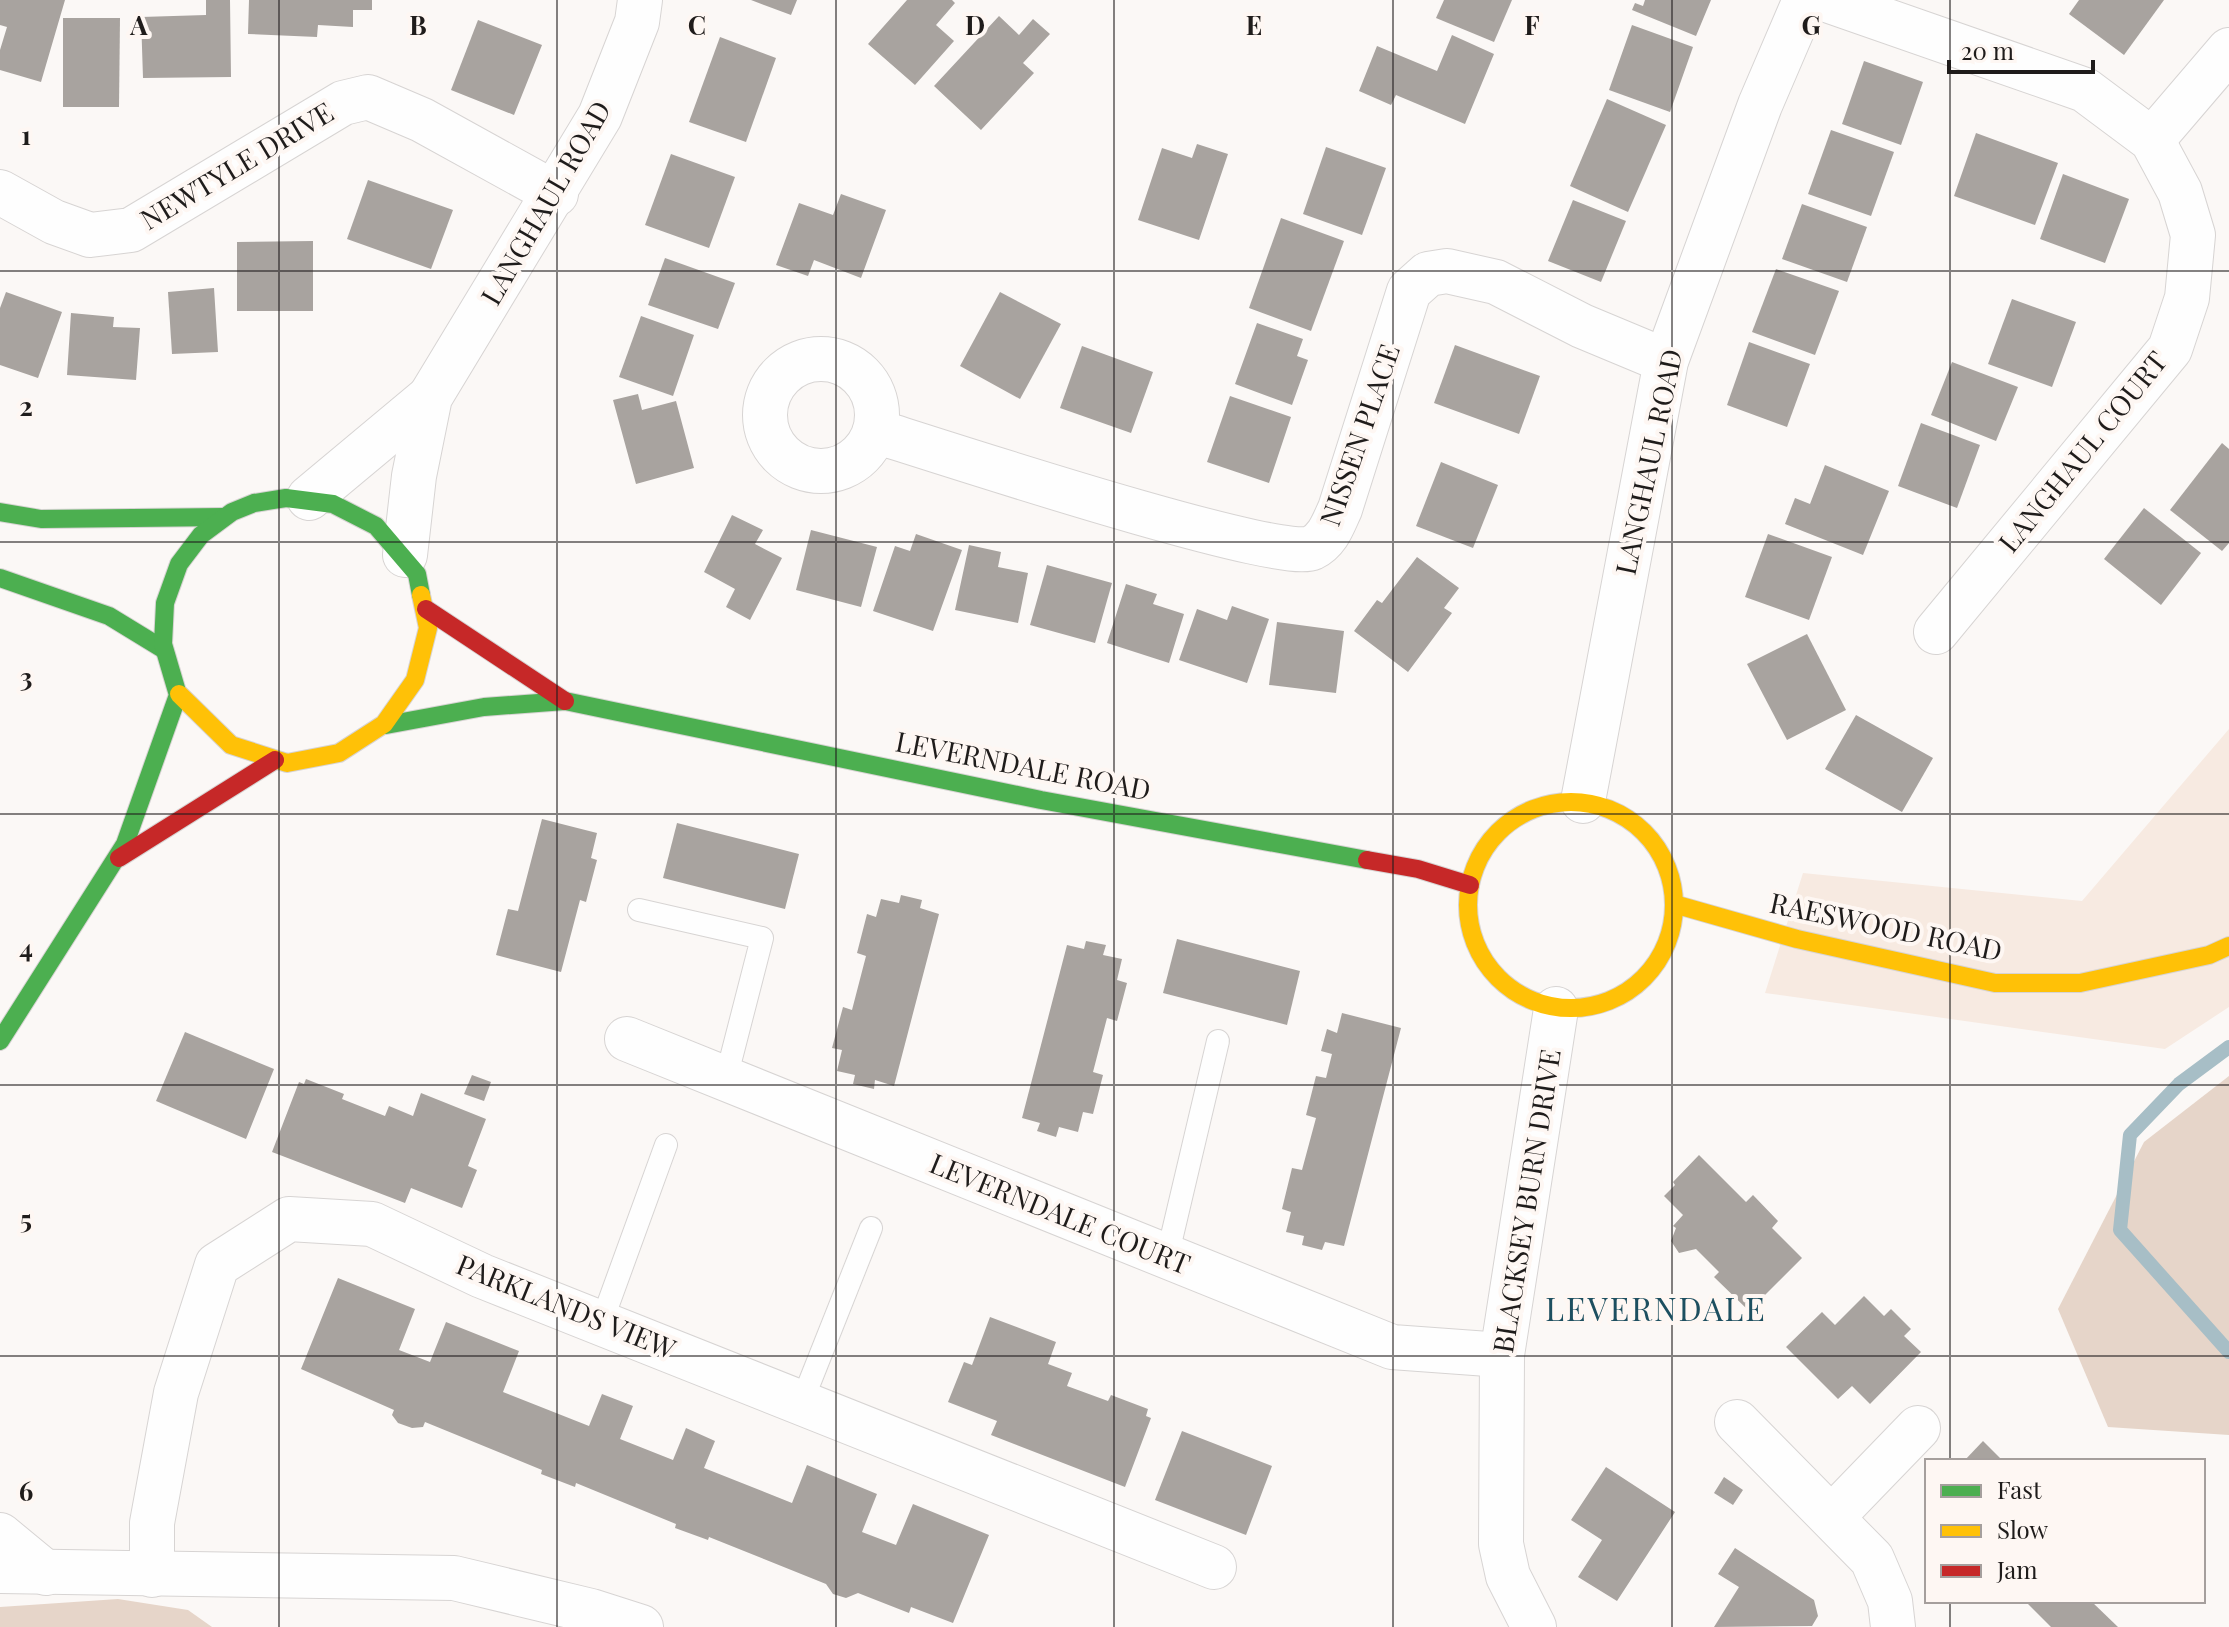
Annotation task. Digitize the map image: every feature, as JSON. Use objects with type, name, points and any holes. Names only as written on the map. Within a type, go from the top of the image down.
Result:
[{"type":"street","name":"LANGHAUL ROAD","points":[[309,498],[430,397],[556,194],[600,116],[637,22],[640,0]]},
{"type":"street","name":"LANGHAUL ROAD","points":[[1583,801],[1666,361],[1760,105],[1805,0]]},
{"type":"street","name":"LANGHAUL COURT","points":[[1827,0],[2085,90],[2152,140],[2180,192],[2193,235],[2187,298],[2170,349],[1936,632]]},
{"type":"street","points":[[2152,140],[2229,50]]},
{"type":"street","name":"NEWTYLE DRIVE","points":[[0,192],[54,222],[90,235],[131,230],[343,103],[368,97],[422,120],[556,194]]},
{"type":"street","name":"NISSEN PLACE","points":[[875,431],[1180,524],[1301,550],[1311,549],[1329,535],[1409,291],[1428,274],[1447,271],[1496,282],[1582,326],[1666,361]]},
{"type":"street","name":"LANGHAUL ROAD","points":[[405,555],[414,476],[430,397]]},
{"type":"street","points":[[280,497],[309,498],[337,504],[364,516],[386,533],[405,555],[418,581],[426,609],[426,641],[420,672],[406,701],[386,725],[362,744],[334,755],[305,761],[275,760],[246,752],[219,738],[196,719],[179,694],[163,649],[162,618],[168,588],[181,560],[200,536],[224,517],[251,504],[280,497]]},
{"type":"street","points":[[0,512],[41,519],[224,517]]},
{"type":"street","points":[[0,578],[109,616],[163,649]]},
{"type":"street","name":"LEVERNDALE ROAD","points":[[426,609],[565,701]]},
{"type":"street","points":[[0,1041],[119,858],[162,749],[179,694]]},
{"type":"street","name":"LEVERNDALE ROAD","points":[[386,725],[484,707],[565,701],[1027,797],[1418,869],[1470,885]]},
{"type":"street","points":[[119,858],[275,760]]},
{"type":"street","points":[[1583,801],[1627,817],[1653,841],[1672,876],[1674,904],[1663,950],[1639,985],[1595,1007],[1556,1009],[1515,993],[1485,964],[1468,923],[1470,885],[1490,840],[1515,817],[1546,804],[1583,801]]},
{"type":"street","name":"RAESWOOD ROAD","points":[[1674,904],[1797,939],[1995,983],[2080,983],[2209,955],[2229,946]]},
{"type":"street","name":"BLACKSEY BURN DRIVE","points":[[1534,1627],[1508,1576],[1501,1544],[1502,1355],[1556,1009]]},
{"type":"street","name":"LEVERNDALE COURT","points":[[627,1039],[1392,1347],[1502,1355]]},
{"type":"street","name":"PARKLANDS VIEW","points":[[152,1575],[152,1523],[176,1393],[217,1265],[289,1219],[372,1224],[482,1276],[602,1321],[801,1404],[1214,1567]]},
{"type":"street","points":[[1737,1422],[1857,1541],[1883,1579],[1893,1627]]},
{"type":"street","points":[[1832,1517],[1918,1428]]},
{"type":"street","points":[[0,1535],[46,1573]]},
{"type":"street","points":[[0,1571],[454,1578],[591,1611],[641,1627]]},
{"type":"lane","points":[[639,910],[762,938],[726,1078]]},
{"type":"lane","points":[[1167,1257],[1218,1041]]},
{"type":"lane","points":[[602,1321],[666,1145]]},
{"type":"lane","points":[[801,1404],[871,1228]]},
{"type":"shaded area","points":[[2229,729],[2229,1007],[2165,1049],[1765,993],[1803,873],[2082,901]]},
{"type":"shaded area","points":[[2229,1076],[2229,1435],[2108,1427],[2058,1309],[2144,1142]]},
{"type":"shaded area","points":[[118,1599],[188,1610],[212,1627],[0,1627],[0,1607]]},
{"type":"building","points":[[0,0],[65,0],[41,82],[0,70],[0,50],[7,27],[0,25]]},
{"type":"building","points":[[206,0],[230,0],[231,77],[143,78],[141,17],[206,15]]},
{"type":"building","points":[[249,0],[372,0],[372,10],[353,10],[353,27],[318,25],[317,37],[248,34]]},
{"type":"building","points":[[751,0],[797,0],[791,15]]},
{"type":"building","points":[[907,0],[952,0],[955,3],[936,25],[954,41],[915,85],[868,44]]},
{"type":"building","points":[[1444,0],[1512,0],[1494,42],[1436,18]]},
{"type":"building","points":[[1645,0],[1711,0],[1696,36],[1632,10],[1635,3],[1643,6]]},
{"type":"building","points":[[2079,0],[2164,0],[2124,55],[2069,14]]},
{"type":"building","points":[[999,16],[1019,35],[1033,19],[1050,34],[1023,63],[1034,73],[981,130],[934,86]]},
{"type":"building","points":[[63,18],[120,18],[119,107],[63,107]]},
{"type":"building","points":[[478,20],[542,45],[514,115],[451,90]]},
{"type":"building","points":[[1632,25],[1693,47],[1670,112],[1609,90]]},
{"type":"building","points":[[1452,35],[1494,54],[1465,124],[1396,95],[1391,105],[1359,91],[1377,46],[1437,71]]},
{"type":"building","points":[[720,37],[776,58],[746,142],[689,122]]},
{"type":"building","points":[[1864,61],[1923,82],[1901,145],[1842,124]]},
{"type":"building","points":[[1607,99],[1666,125],[1628,212],[1570,186]]},
{"type":"building","points":[[1831,130],[1894,152],[1871,216],[1808,194]]},
{"type":"building","points":[[1976,133],[2058,163],[2035,225],[1954,196]]},
{"type":"building","points":[[1197,144],[1228,154],[1199,240],[1138,220],[1162,148],[1192,158]]},
{"type":"building","points":[[1326,147],[1386,168],[1362,235],[1303,214]]},
{"type":"building","points":[[671,154],[735,177],[709,248],[645,225]]},
{"type":"building","points":[[2063,174],[2129,199],[2105,263],[2040,239]]},
{"type":"building","points":[[368,180],[453,210],[431,269],[347,239]]},
{"type":"building","points":[[841,194],[886,210],[861,278],[814,260],[808,276],[776,265],[799,203],[833,215]]},
{"type":"building","points":[[1573,200],[1626,221],[1601,282],[1548,261]]},
{"type":"building","points":[[1802,204],[1867,227],[1847,282],[1782,259]]},
{"type":"building","points":[[1281,218],[1344,241],[1311,331],[1249,308]]},
{"type":"building","points":[[313,241],[313,311],[237,311],[237,242]]},
{"type":"building","points":[[665,258],[735,283],[718,329],[648,305]]},
{"type":"building","points":[[1776,269],[1839,291],[1815,355],[1752,332]]},
{"type":"building","points":[[214,288],[218,352],[172,354],[168,292]]},
{"type":"building","points":[[6,292],[62,312],[38,378],[0,365],[0,308]]},
{"type":"building","points":[[1000,292],[1061,324],[1020,399],[960,366]]},
{"type":"building","points":[[2012,299],[2076,322],[2052,387],[1988,364]]},
{"type":"building","points":[[71,313],[114,317],[113,327],[140,328],[136,380],[67,375]]},
{"type":"building","points":[[641,316],[694,335],[673,396],[619,377]]},
{"type":"building","points":[[1257,323],[1303,339],[1297,356],[1308,360],[1292,405],[1235,384]]},
{"type":"building","points":[[1749,342],[1810,364],[1787,427],[1727,405]]},
{"type":"building","points":[[1455,345],[1540,376],[1519,434],[1434,403]]},
{"type":"building","points":[[1082,346],[1153,372],[1131,433],[1060,408]]},
{"type":"building","points":[[1952,362],[2018,387],[1996,441],[1931,415]]},
{"type":"building","points":[[638,394],[642,410],[676,401],[694,468],[636,484],[613,400]]},
{"type":"building","points":[[1230,396],[1291,417],[1269,483],[1207,462]]},
{"type":"building","points":[[1921,423],[1980,445],[1957,508],[1898,486]]},
{"type":"building","points":[[2222,443],[2229,449],[2229,543],[2222,551],[2170,510]]},
{"type":"building","points":[[1441,462],[1498,485],[1473,548],[1416,526]]},
{"type":"building","points":[[1825,465],[1889,491],[1863,555],[1785,524],[1795,498],[1810,504]]},
{"type":"building","points":[[2144,508],[2201,553],[2161,605],[2104,559]]},
{"type":"building","points":[[732,515],[763,530],[755,544],[782,558],[750,620],[726,607],[735,589],[704,572]]},
{"type":"building","points":[[811,530],[877,547],[861,607],[796,590]]},
{"type":"building","points":[[916,534],[962,550],[933,631],[873,611],[895,546],[910,551]]},
{"type":"building","points":[[1768,534],[1832,557],[1809,620],[1745,597]]},
{"type":"building","points":[[969,545],[1001,552],[998,567],[1028,573],[1018,623],[955,610]]},
{"type":"building","points":[[1417,557],[1459,588],[1444,608],[1452,613],[1408,672],[1354,631],[1377,600],[1382,603]]},
{"type":"building","points":[[1047,565],[1112,583],[1095,643],[1030,625]]},
{"type":"building","points":[[1126,584],[1157,594],[1153,604],[1184,614],[1169,663],[1107,643]]},
{"type":"building","points":[[1232,606],[1269,619],[1247,683],[1179,660],[1197,609],[1227,620]]},
{"type":"building","points":[[1277,622],[1344,631],[1336,693],[1269,685]]},
{"type":"building","points":[[1807,634],[1846,710],[1787,740],[1747,664]]},
{"type":"building","points":[[1856,715],[1933,758],[1902,812],[1825,769]]},
{"type":"building","points":[[542,819],[597,833],[591,858],[597,860],[586,902],[580,900],[561,972],[496,955],[508,909],[518,911]]},
{"type":"building","points":[[677,823],[799,854],[785,909],[663,878]]},
{"type":"building","points":[[901,895],[922,900],[920,908],[939,914],[894,1086],[875,1080],[874,1089],[853,1084],[855,1075],[837,1071],[842,1050],[832,1048],[843,1007],[852,1010],[866,956],[857,953],[867,914],[876,917],[881,899],[899,903]]},
{"type":"building","points":[[1177,939],[1300,971],[1287,1025],[1163,993]]},
{"type":"building","points":[[1086,941],[1106,945],[1103,955],[1122,959],[1117,980],[1127,983],[1117,1021],[1107,1018],[1093,1072],[1103,1075],[1093,1114],[1083,1112],[1078,1132],[1059,1127],[1056,1137],[1037,1131],[1040,1123],[1022,1118],[1067,945],[1084,949]]},
{"type":"building","points":[[1342,1013],[1401,1028],[1344,1246],[1325,1242],[1322,1250],[1302,1245],[1304,1236],[1286,1232],[1291,1212],[1282,1209],[1292,1168],[1302,1170],[1316,1118],[1306,1115],[1316,1076],[1326,1078],[1332,1054],[1321,1051],[1327,1029],[1337,1033]]},
{"type":"building","points":[[185,1032],[274,1069],[246,1139],[156,1101]]},
{"type":"building","points":[[472,1075],[491,1082],[484,1101],[464,1094]]},
{"type":"building","points":[[306,1079],[344,1094],[342,1099],[385,1116],[389,1106],[413,1116],[421,1093],[486,1119],[468,1166],[477,1170],[462,1208],[411,1188],[405,1203],[272,1152],[299,1082],[304,1084]]},
{"type":"building","points":[[1699,1155],[1746,1202],[1753,1195],[1778,1221],[1772,1228],[1802,1258],[1749,1311],[1714,1277],[1719,1272],[1696,1249],[1679,1253],[1671,1241],[1676,1228],[1673,1226],[1683,1215],[1664,1196]]},
{"type":"building","points":[[338,1278],[415,1309],[399,1350],[430,1362],[446,1322],[519,1351],[503,1392],[589,1426],[602,1394],[633,1406],[620,1439],[673,1460],[686,1428],[715,1441],[704,1468],[792,1503],[807,1465],[877,1494],[862,1532],[896,1545],[913,1504],[989,1535],[953,1623],[911,1607],[909,1613],[858,1593],[846,1598],[833,1594],[826,1584],[709,1537],[708,1540],[675,1528],[676,1524],[576,1483],[575,1487],[541,1474],[542,1470],[425,1422],[423,1427],[412,1428],[398,1423],[392,1415],[394,1410],[301,1369]]},
{"type":"building","points":[[1864,1296],[1884,1316],[1891,1309],[1911,1329],[1904,1336],[1921,1352],[1870,1404],[1852,1386],[1838,1399],[1786,1347],[1822,1312],[1835,1325]]},
{"type":"building","points":[[990,1317],[1056,1342],[1048,1364],[1072,1373],[1067,1386],[1108,1401],[1111,1395],[1148,1409],[1146,1416],[1151,1418],[1125,1487],[991,1435],[997,1421],[948,1402],[964,1362],[972,1365]]},
{"type":"building","points":[[1182,1431],[1272,1466],[1246,1535],[1155,1500]]},
{"type":"building","points":[[1983,1441],[2001,1459],[1966,1459]]},
{"type":"building","points":[[1606,1467],[1675,1512],[1617,1601],[1578,1577],[1602,1540],[1571,1520]]},
{"type":"building","points":[[1724,1477],[1743,1490],[1733,1505],[1714,1493]]},
{"type":"building","points":[[1735,1548],[1814,1600],[1818,1616],[1812,1626],[1714,1627],[1739,1587],[1718,1574]]},
{"type":"building","points":[[2027,1603],[2093,1603],[2118,1627],[2051,1627]]},
{"type":"waterway","points":[[2229,1047],[2179,1084],[2130,1135],[2120,1230],[2229,1352]]},
{"type":"traffic: fast","points":[[0,1041],[125,844],[178,695],[163,644],[165,603],[179,564],[201,535],[232,512],[254,503],[286,498],[333,504],[376,526],[417,574],[421,595]]},
{"type":"traffic: fast","points":[[0,512],[41,519],[224,517]]},
{"type":"traffic: fast","points":[[0,578],[109,616],[163,649]]},
{"type":"traffic: fast","points":[[386,725],[484,707],[565,701],[1041,800],[1367,860]]},
{"type":"traffic: slow","points":[[179,694],[231,745],[287,763],[339,753],[384,724],[415,680],[428,628],[421,595]]},
{"type":"traffic: slow","points":[[1571,802],[1610,810],[1644,832],[1666,866],[1674,905],[1666,944],[1644,978],[1610,1000],[1571,1008],[1532,1000],[1498,978],[1476,944],[1468,905],[1476,866],[1498,832],[1532,810],[1571,802]]},
{"type":"traffic: slow","points":[[1674,904],[1797,939],[1995,983],[2080,983],[2209,955],[2229,946]]},
{"type":"traffic: jam","points":[[426,609],[565,701]]},
{"type":"traffic: jam","points":[[119,858],[275,760]]},
{"type":"traffic: jam","points":[[1367,860],[1418,869],[1470,885]]},
{"type":"district","name":"LEVERNDALE","points":[[1656,1310]]}]
